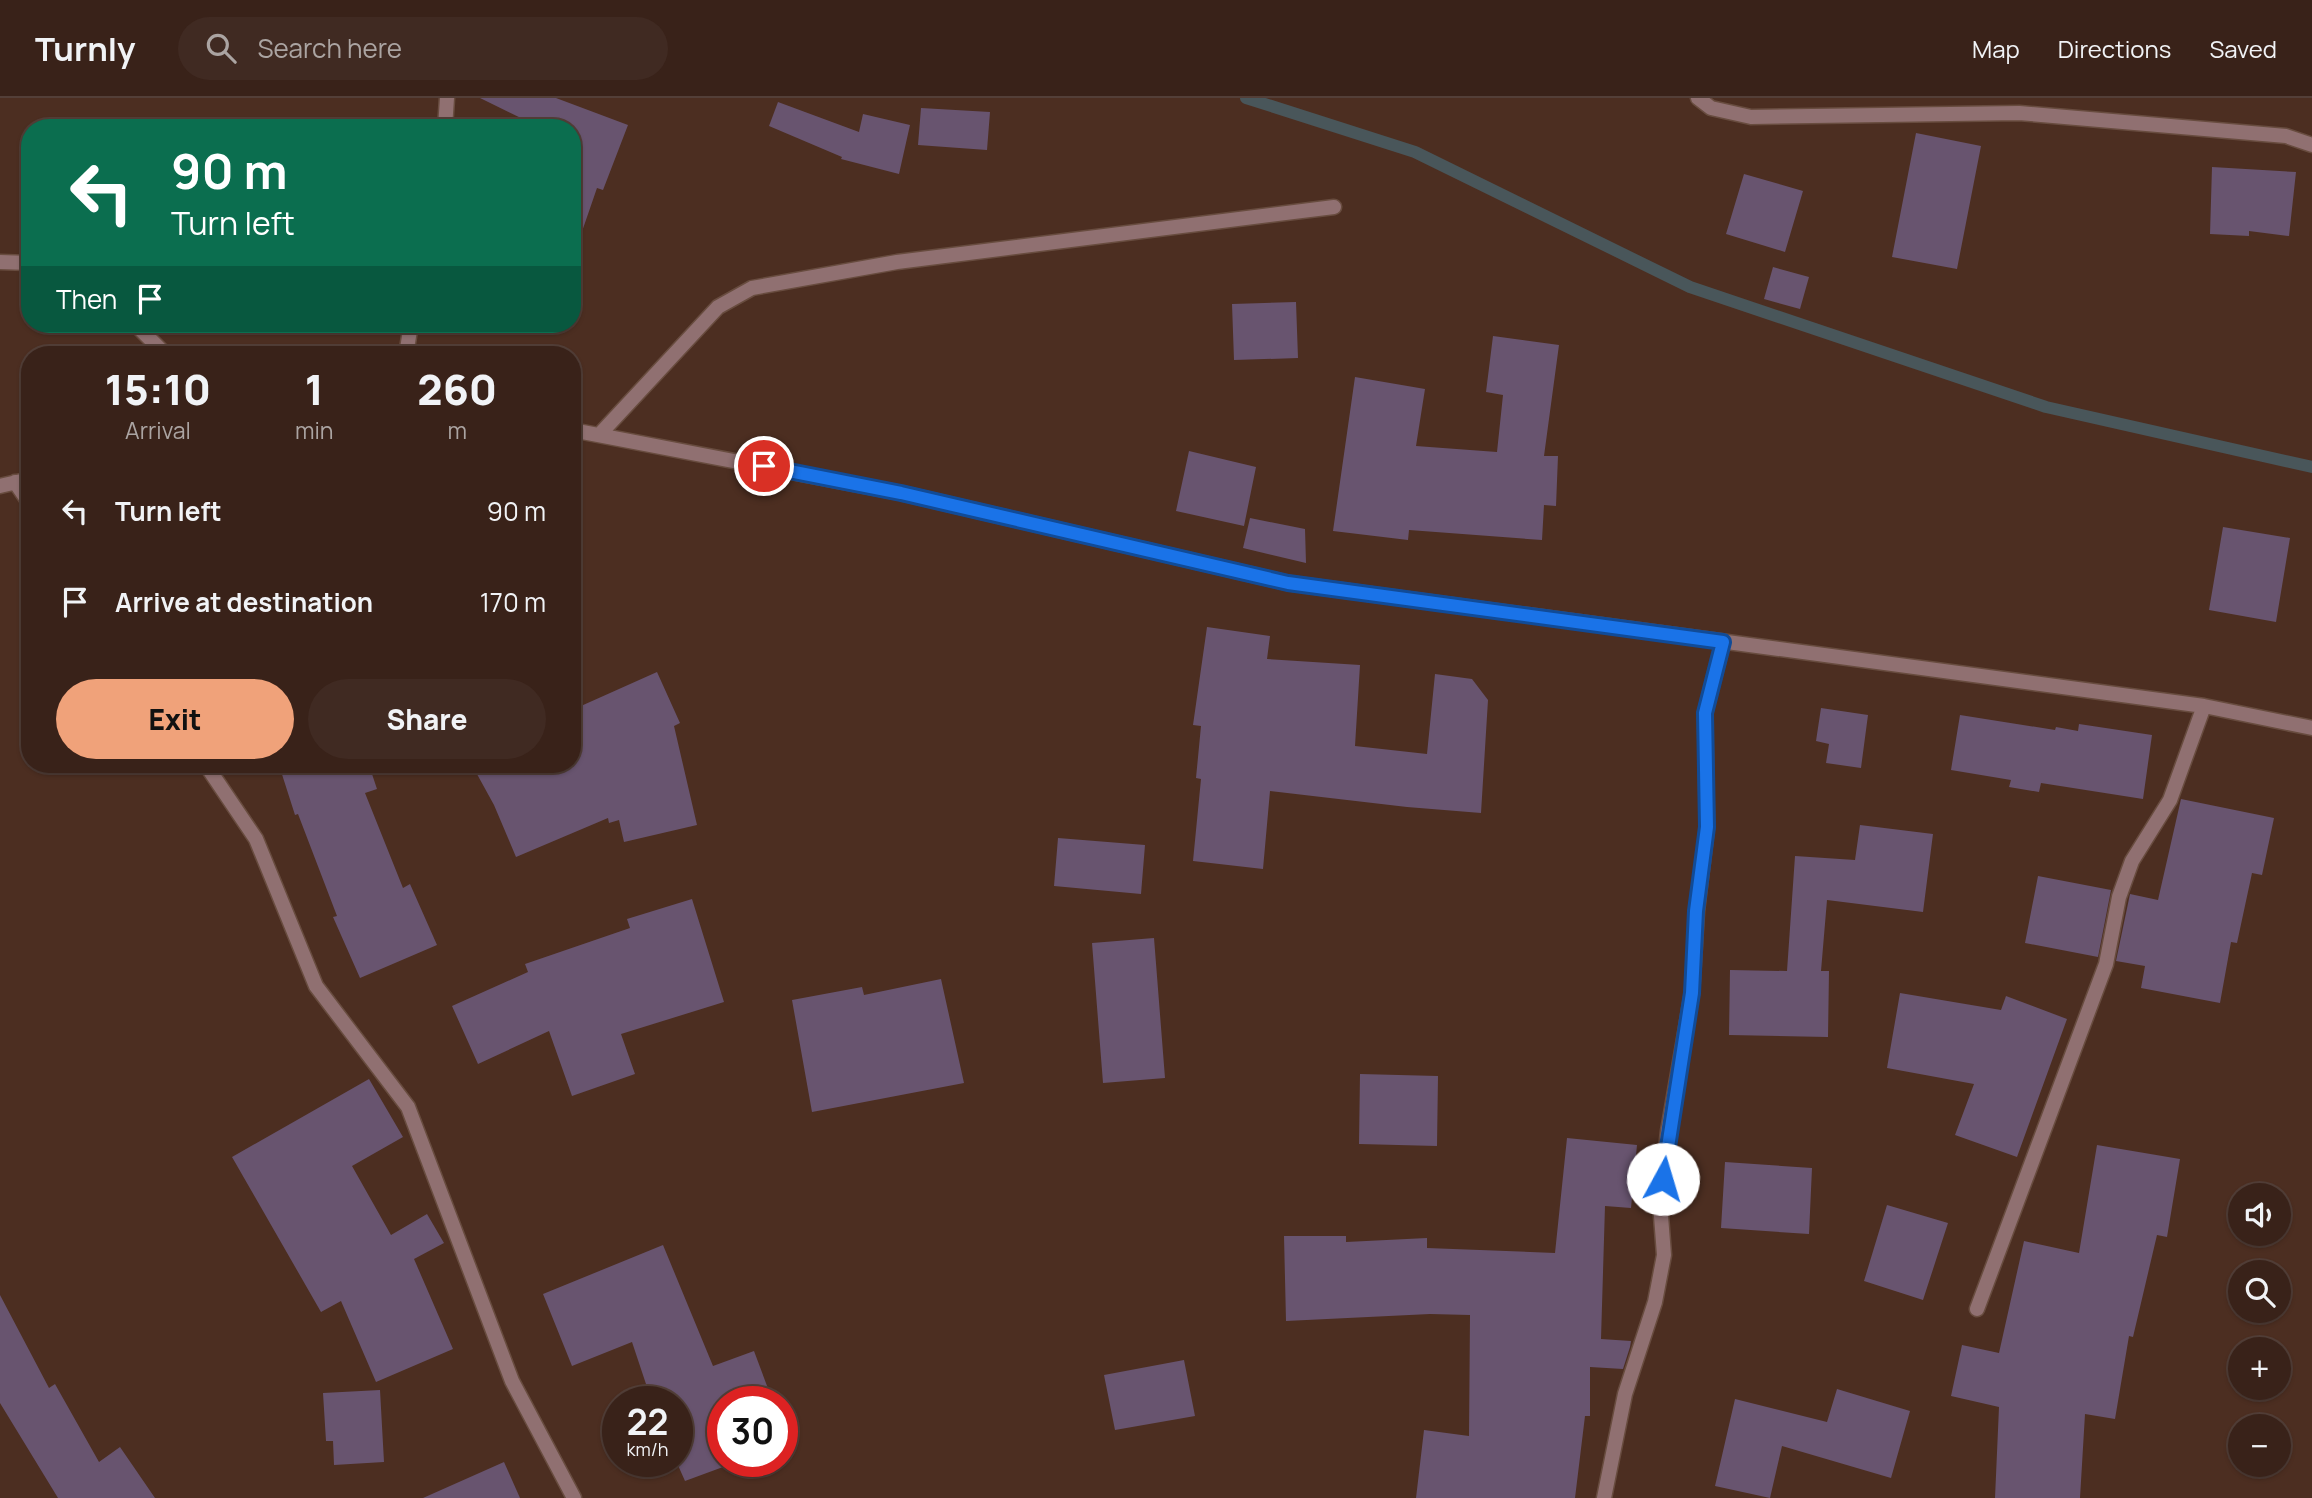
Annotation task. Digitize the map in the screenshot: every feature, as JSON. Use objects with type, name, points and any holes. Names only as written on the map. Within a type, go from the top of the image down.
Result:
[{"type":"street","points":[[446,119],[447,98]]},
{"type":"street","points":[[1698,98],[1711,108],[1751,117],[2019,113],[2286,136],[2312,145]]},
{"type":"street","points":[[600,434],[718,307],[752,288],[897,262],[1334,208]]},
{"type":"street","points":[[0,261],[21,262]]},
{"type":"street","points":[[144,333],[157,346]]},
{"type":"street","points":[[581,431],[901,493],[1288,583],[2203,706],[2312,728]]},
{"type":"street","points":[[0,486],[21,481]]},
{"type":"street","points":[[1604,1498],[1625,1394],[1652,1313],[1664,1255],[1660,1203],[1668,1131],[1692,993],[1696,911],[1707,827],[1705,713],[1723,642]]},
{"type":"street","points":[[1977,1309],[2106,964],[2119,897],[2132,861],[2169,800],[2203,706]]},
{"type":"street","points":[[211,773],[256,839],[316,986],[408,1107],[512,1381],[574,1498]]},
{"type":"building","points":[[480,98],[556,98],[628,125],[603,190],[597,188],[581,234],[581,119],[523,119]]},
{"type":"building","points":[[778,102],[859,132],[863,114],[910,125],[899,174],[841,159],[842,157],[769,126]]},
{"type":"building","points":[[921,108],[990,112],[987,150],[918,145]]},
{"type":"building","points":[[1916,133],[1981,146],[1957,269],[1892,257]]},
{"type":"building","points":[[2212,167],[2296,172],[2289,236],[2249,231],[2249,236],[2210,234]]},
{"type":"building","points":[[1744,174],[1803,191],[1785,252],[1726,234]]},
{"type":"building","points":[[1773,267],[1809,277],[1800,309],[1764,299]]},
{"type":"building","points":[[1296,302],[1298,358],[1234,360],[1232,304]]},
{"type":"building","points":[[1493,336],[1559,345],[1544,456],[1558,456],[1556,506],[1544,505],[1542,540],[1409,530],[1408,540],[1333,531],[1355,377],[1425,389],[1416,446],[1497,452],[1503,395],[1486,392]]},
{"type":"building","points":[[1189,451],[1256,467],[1244,526],[1176,511]]},
{"type":"building","points":[[1250,518],[1305,529],[1306,563],[1243,548]]},
{"type":"building","points":[[2223,527],[2290,538],[2276,622],[2209,610]]},
{"type":"building","points":[[1207,627],[1270,636],[1267,659],[1360,665],[1355,746],[1427,754],[1435,674],[1472,679],[1488,700],[1481,813],[1270,791],[1263,869],[1193,861],[1201,779],[1196,778],[1201,726],[1193,725]]},
{"type":"building","points":[[657,672],[680,723],[674,726],[697,825],[624,842],[619,820],[609,823],[608,818],[516,857],[494,805],[476,773],[581,773],[581,706]]},
{"type":"building","points":[[1821,708],[1868,715],[1861,768],[1826,763],[1829,744],[1816,741]]},
{"type":"building","points":[[1960,715],[2055,730],[2056,727],[2078,731],[2079,724],[2152,735],[2143,799],[2041,783],[2039,792],[2009,787],[2011,780],[1951,770]]},
{"type":"building","points":[[282,773],[372,773],[377,789],[365,793],[403,888],[410,884],[437,945],[360,978],[333,917],[337,916],[298,814],[295,815]]},
{"type":"building","points":[[2181,799],[2274,818],[2262,875],[2252,873],[2237,943],[2231,942],[2220,1003],[2141,988],[2145,966],[2116,961],[2130,894],[2158,900]]},
{"type":"building","points":[[1860,825],[1933,834],[1923,912],[1827,900],[1821,971],[1829,971],[1828,1037],[1729,1035],[1730,970],[1787,971],[1795,856],[1855,860]]},
{"type":"building","points":[[1058,838],[1145,845],[1141,894],[1054,886]]},
{"type":"building","points":[[2038,876],[2111,890],[2098,957],[2025,943]]},
{"type":"building","points":[[692,899],[724,1002],[621,1034],[635,1074],[572,1096],[549,1031],[478,1064],[452,1006],[528,972],[525,964],[630,928],[627,919]]},
{"type":"building","points":[[1154,938],[1165,1078],[1103,1083],[1092,943]]},
{"type":"building","points":[[941,979],[964,1083],[812,1112],[792,1000],[862,987],[864,995]]},
{"type":"building","points":[[1900,993],[2001,1010],[2006,996],[2067,1019],[2017,1157],[1955,1135],[1974,1084],[1887,1068]]},
{"type":"building","points":[[1360,1074],[1438,1076],[1437,1146],[1359,1144]]},
{"type":"building","points":[[369,1079],[403,1137],[352,1166],[391,1235],[427,1214],[444,1243],[414,1259],[453,1349],[376,1382],[341,1301],[321,1312],[232,1157]]},
{"type":"building","points":[[1567,1138],[1637,1145],[1631,1208],[1605,1206],[1601,1339],[1631,1341],[1630,1347],[1623,1369],[1590,1367],[1590,1416],[1585,1416],[1575,1498],[1416,1498],[1424,1430],[1469,1436],[1470,1315],[1430,1314],[1286,1321],[1284,1236],[1346,1236],[1346,1242],[1427,1238],[1427,1248],[1555,1253]]},
{"type":"building","points":[[2097,1145],[2180,1159],[2167,1237],[2157,1235],[2133,1337],[2129,1336],[2115,1419],[2085,1414],[2080,1498],[1995,1498],[1999,1407],[1951,1396],[1962,1345],[1999,1353],[2024,1241],[2079,1253]]},
{"type":"building","points":[[1725,1162],[1812,1168],[1809,1234],[1721,1228]]},
{"type":"building","points":[[1887,1205],[1948,1223],[1923,1300],[1864,1281]]},
{"type":"building","points":[[663,1245],[713,1366],[754,1351],[767,1386],[707,1386],[707,1473],[685,1481],[683,1477],[693,1477],[693,1386],[647,1386],[632,1342],[572,1366],[543,1294]]},
{"type":"building","points":[[0,1295],[49,1388],[55,1384],[99,1462],[120,1447],[155,1498],[58,1498],[0,1403]]},
{"type":"building","points":[[1184,1360],[1195,1416],[1115,1430],[1104,1375]]},
{"type":"building","points":[[1837,1389],[1910,1411],[1891,1478],[1782,1446],[1770,1498],[1715,1486],[1735,1399],[1827,1422]]},
{"type":"building","points":[[380,1390],[384,1462],[334,1465],[333,1441],[326,1441],[323,1393]]},
{"type":"building","points":[[504,1462],[520,1498],[423,1498]]},
{"type":"waterway","points":[[1246,98],[1415,152],[1690,287],[2046,407],[2312,467]]},
{"type":"route","points":[[764,466],[901,493],[1288,583],[1723,642],[1705,713],[1707,827],[1696,911],[1692,993],[1668,1131],[1663,1179]]}]
